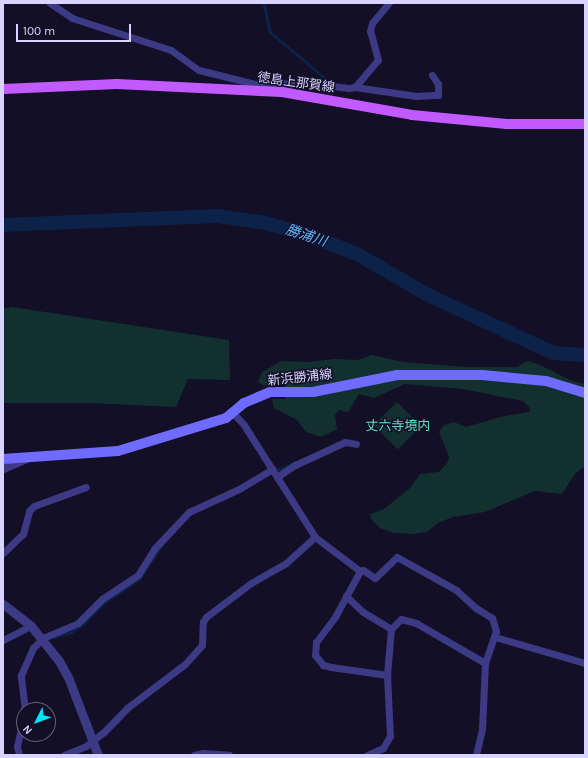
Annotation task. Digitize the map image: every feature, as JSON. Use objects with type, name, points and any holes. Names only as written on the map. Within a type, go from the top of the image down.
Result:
[{"type":"main road","name":"徳島上那賀線","points":[[3,89],[117,84],[255,87],[412,115],[507,124],[585,124]]},
{"type":"main road","name":"新浜勝浦線","points":[[3,459],[118,451],[214,422],[233,413],[255,396],[270,392],[313,392],[411,375],[482,375],[546,381],[585,393]]},
{"type":"street","points":[[50,3],[72,18],[170,50],[199,70],[255,87],[307,82],[416,96],[438,95],[438,84],[432,75]]},
{"type":"street","points":[[355,87],[378,60],[370,31],[372,23],[389,3]]},
{"type":"street","points":[[233,413],[244,425],[315,537],[360,571],[363,570],[375,578],[397,557],[456,590],[476,608],[492,618],[496,626],[485,663],[482,729],[476,755]]},
{"type":"street","points":[[277,477],[295,465],[345,442],[356,444]]},
{"type":"street","points":[[3,468],[29,457]]},
{"type":"street","points":[[24,702],[21,674],[33,648],[43,638],[78,623],[102,599],[138,575],[154,549],[189,512],[239,489],[272,469]]},
{"type":"street","points":[[3,553],[23,534],[29,511],[34,506],[86,487]]},
{"type":"street","points":[[64,755],[92,741],[127,708],[154,690],[196,654],[202,645],[203,622],[206,617],[251,583],[286,563],[315,537]]},
{"type":"street","points":[[360,571],[335,617],[316,642],[315,655],[323,665],[387,675]]},
{"type":"street","points":[[346,596],[363,612],[391,629]]},
{"type":"street","points":[[3,604],[31,626],[43,638],[68,677],[98,755]]},
{"type":"street","points":[[368,755],[383,748],[390,736],[387,675],[391,629],[401,619],[416,623],[485,663]]},
{"type":"street","points":[[3,640],[31,626]]},
{"type":"street","points":[[494,636],[585,663]]},
{"type":"street","points":[[18,742],[18,755]]},
{"type":"street","points":[[194,755],[203,753],[229,755]]},
{"type":"green space","points":[[12,307],[229,340],[230,380],[188,379],[176,407],[89,403],[3,403],[3,309]]},
{"type":"green space","points":[[372,355],[403,362],[466,367],[517,367],[527,361],[538,364],[572,381],[585,384],[585,466],[575,474],[562,494],[535,491],[485,512],[453,517],[438,523],[427,532],[413,534],[393,533],[380,528],[371,519],[370,514],[384,509],[410,488],[420,474],[439,472],[447,463],[449,457],[439,432],[444,425],[454,422],[466,427],[504,416],[530,412],[530,408],[523,401],[462,389],[405,384],[374,398],[359,394],[348,412],[339,410],[335,415],[337,429],[321,437],[306,432],[297,420],[274,408],[272,399],[285,399],[288,388],[278,383],[264,386],[258,382],[262,372],[282,361],[309,362],[334,359],[357,360]]},
{"type":"green space","name":"丈六寺境内","points":[[397,402],[421,426],[398,449],[374,425]]},
{"type":"waterway","points":[[264,3],[270,32],[324,77]]},
{"type":"waterway","name":"勝浦川","points":[[3,225],[217,216],[266,223],[314,237],[359,255],[426,294],[553,353],[585,355]]},
{"type":"waterway","points":[[276,471],[293,463]]},
{"type":"waterway","points":[[54,637],[71,632],[83,624],[102,604],[140,578],[161,546]]}]
